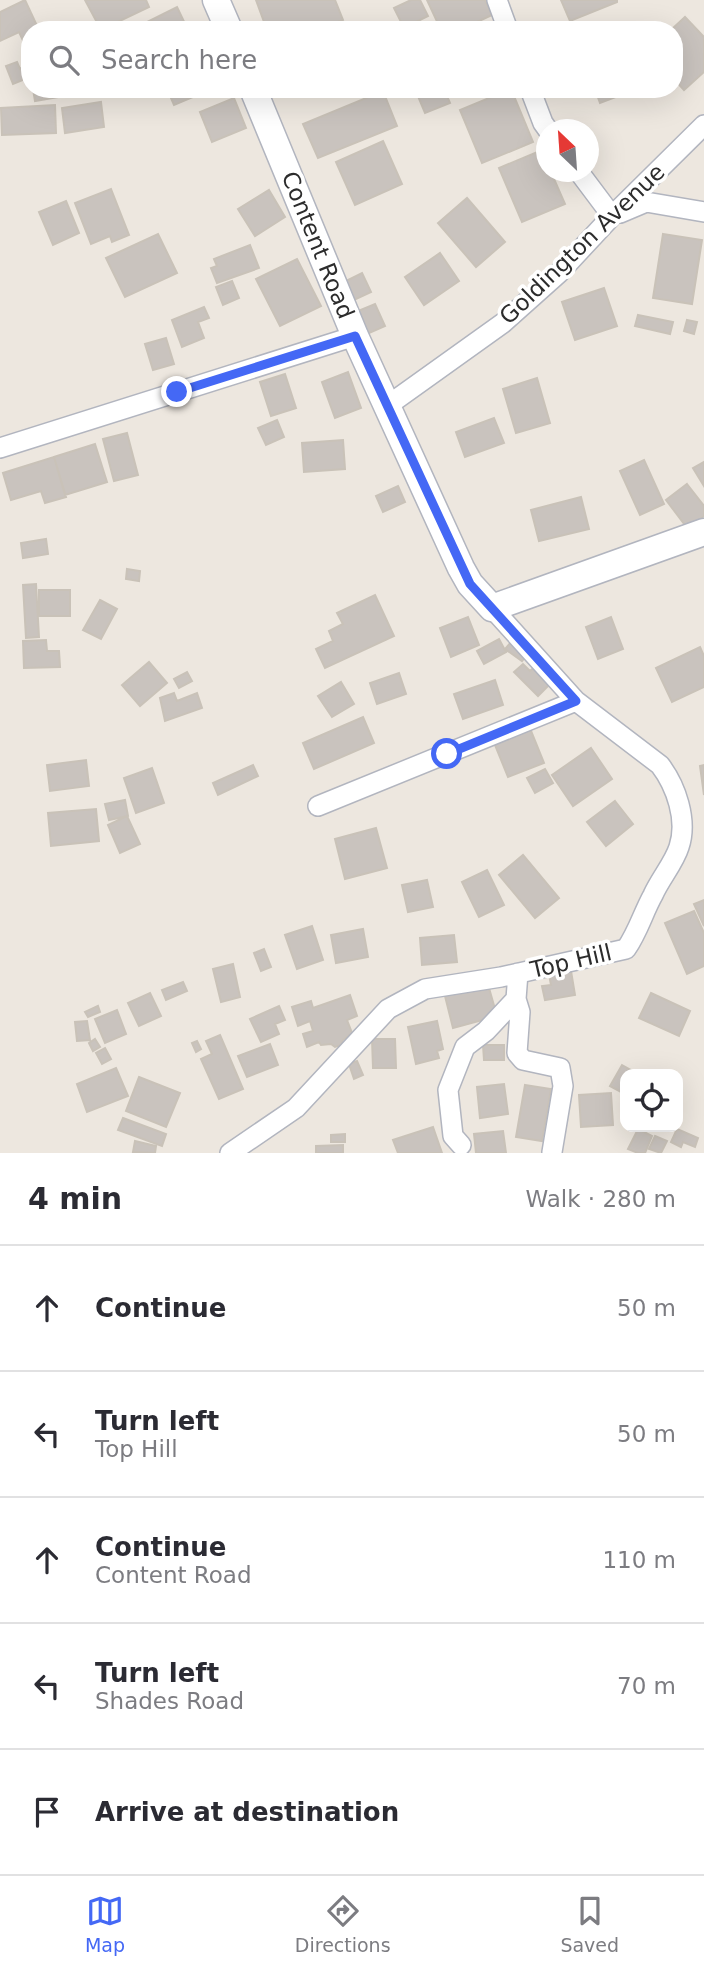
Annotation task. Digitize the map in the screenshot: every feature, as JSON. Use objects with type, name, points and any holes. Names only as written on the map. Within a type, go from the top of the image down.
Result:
[{"type":"street","points":[[216,0],[225,21]]},
{"type":"street","points":[[497,0],[505,21]]},
{"type":"street","name":"Content Road","points":[[257,98],[355,336],[461,568],[470,584],[492,608]]},
{"type":"street","points":[[534,98],[543,119]]},
{"type":"street","name":"Goldington Avenue","points":[[387,406],[503,323],[559,273],[704,125]]},
{"type":"street","points":[[586,182],[612,216],[646,202],[704,212]]},
{"type":"street","points":[[0,448],[355,336]]},
{"type":"street","points":[[492,608],[704,532]]},
{"type":"street","name":"Top Hill","points":[[230,1153],[296,1108],[388,1009],[425,989],[517,973],[626,948],[635,936],[640,919],[679,848],[681,820],[677,794],[670,779],[653,758],[576,701],[492,608]]},
{"type":"street","points":[[318,806],[576,701]]},
{"type":"street","points":[[517,973],[516,999],[520,1012],[517,1053],[523,1060],[560,1068],[563,1086],[552,1152]]},
{"type":"street","points":[[461,1145],[453,1136],[448,1090],[465,1048],[486,1031],[516,999]]},
{"type":"building","points":[[25,0],[35,21],[21,21],[21,36],[19,32],[0,41],[0,12]]},
{"type":"building","points":[[85,0],[146,0],[149,7],[120,21],[96,21]]},
{"type":"building","points":[[256,0],[335,0],[343,20],[340,21],[264,21]]},
{"type":"building","points":[[411,0],[420,0],[428,16],[418,21],[400,21],[394,8]]},
{"type":"building","points":[[427,0],[485,0],[492,15],[479,21],[437,21]]},
{"type":"building","points":[[561,0],[617,0],[617,2],[570,21]]},
{"type":"building","points":[[177,7],[184,21],[149,21]]},
{"type":"building","points":[[685,17],[704,37],[704,72],[684,90],[683,21],[681,21]]},
{"type":"building","points":[[17,62],[21,69],[21,81],[13,84],[6,66]]},
{"type":"building","points":[[171,98],[191,98],[174,105]]},
{"type":"building","points":[[234,98],[246,128],[212,142],[200,112]]},
{"type":"building","points":[[366,98],[386,98],[397,126],[318,158],[303,124]]},
{"type":"building","points":[[419,98],[448,98],[450,103],[425,113]]},
{"type":"building","points":[[489,98],[515,98],[533,142],[482,163],[460,110]]},
{"type":"building","points":[[598,98],[613,98],[600,103]]},
{"type":"building","points":[[101,102],[104,127],[65,133],[62,108]]},
{"type":"building","points":[[55,105],[56,133],[2,135],[1,108]]},
{"type":"building","points":[[383,141],[402,184],[355,205],[336,162]]},
{"type":"building","points":[[536,153],[536,182],[555,182],[565,204],[522,222],[499,168]]},
{"type":"building","points":[[111,189],[129,235],[112,242],[110,236],[91,244],[75,203]]},
{"type":"building","points":[[269,190],[285,217],[255,236],[238,209]]},
{"type":"building","points":[[467,198],[505,242],[476,267],[438,223]]},
{"type":"building","points":[[66,201],[79,233],[53,245],[39,212]]},
{"type":"building","points":[[158,234],[177,273],[125,297],[106,258]]},
{"type":"building","points":[[663,234],[702,240],[692,304],[653,298]]},
{"type":"building","points":[[250,245],[259,268],[217,283],[211,268],[217,266],[214,259]]},
{"type":"building","points":[[440,253],[459,281],[424,305],[405,277]]},
{"type":"building","points":[[297,259],[321,306],[280,326],[256,279]]},
{"type":"building","points":[[362,273],[371,292],[354,300],[346,281]]},
{"type":"building","points":[[232,281],[239,298],[223,305],[216,287]]},
{"type":"building","points":[[604,288],[617,326],[575,340],[562,302]]},
{"type":"building","points":[[375,304],[385,326],[367,334],[358,311]]},
{"type":"building","points":[[204,307],[209,318],[198,322],[204,338],[182,347],[172,320]]},
{"type":"building","points":[[638,315],[673,322],[670,334],[635,326]]},
{"type":"building","points":[[687,320],[697,322],[694,334],[684,331]]},
{"type":"building","points":[[166,338],[174,364],[153,370],[145,344]]},
{"type":"building","points":[[348,372],[361,408],[335,418],[322,382]]},
{"type":"building","points":[[285,374],[296,408],[271,416],[260,382]]},
{"type":"building","points":[[537,378],[550,423],[516,433],[503,389]]},
{"type":"building","points":[[494,418],[504,443],[465,457],[456,432]]},
{"type":"building","points":[[277,420],[284,437],[266,445],[258,428]]},
{"type":"building","points":[[127,433],[138,475],[114,481],[103,439]]},
{"type":"building","points":[[343,440],[345,469],[304,472],[302,443]]},
{"type":"building","points":[[95,444],[107,482],[65,495],[54,457]]},
{"type":"building","points":[[54,457],[66,497],[45,503],[41,491],[11,500],[3,473]]},
{"type":"building","points":[[644,460],[664,504],[640,515],[620,471]]},
{"type":"building","points":[[704,462],[704,486],[693,468]]},
{"type":"building","points":[[687,484],[704,506],[704,516],[688,529],[666,500]]},
{"type":"building","points":[[398,486],[405,502],[383,512],[376,496]]},
{"type":"building","points":[[581,497],[589,529],[539,541],[531,510]]},
{"type":"building","points":[[46,539],[48,554],[23,558],[21,543]]},
{"type":"building","points":[[127,569],[140,571],[139,581],[126,579]]},
{"type":"building","points":[[36,584],[39,637],[26,638],[23,585]]},
{"type":"building","points":[[39,590],[70,590],[70,616],[39,616]]},
{"type":"building","points":[[375,595],[394,636],[325,668],[316,649],[333,641],[329,631],[343,624],[337,613]]},
{"type":"building","points":[[100,600],[117,609],[101,639],[83,630]]},
{"type":"building","points":[[468,617],[479,645],[451,657],[440,628]]},
{"type":"building","points":[[611,617],[623,649],[598,659],[586,627]]},
{"type":"building","points":[[499,639],[506,652],[484,664],[477,651]]},
{"type":"building","points":[[46,640],[47,651],[59,651],[60,667],[24,668],[23,641]]},
{"type":"building","points":[[511,642],[528,653],[522,661],[505,649]]},
{"type":"building","points":[[700,647],[704,656],[704,687],[672,702],[656,668]]},
{"type":"building","points":[[149,662],[167,683],[140,706],[122,685]]},
{"type":"building","points":[[539,663],[555,679],[538,696],[514,672],[523,664],[530,671]]},
{"type":"building","points":[[187,672],[192,681],[179,688],[174,679]]},
{"type":"building","points":[[399,673],[406,694],[377,704],[370,683]]},
{"type":"building","points":[[495,680],[503,705],[463,719],[454,694]]},
{"type":"building","points":[[341,682],[354,704],[332,717],[318,696]]},
{"type":"building","points":[[174,693],[177,701],[197,693],[202,708],[165,721],[160,698]]},
{"type":"building","points":[[363,717],[374,743],[314,769],[303,743]]},
{"type":"building","points":[[529,726],[544,763],[508,777],[493,740]]},
{"type":"building","points":[[591,748],[612,779],[573,806],[552,775]]},
{"type":"building","points":[[86,760],[89,786],[50,791],[47,765]]},
{"type":"building","points":[[253,765],[258,776],[218,795],[213,783]]},
{"type":"building","points":[[704,765],[704,795],[700,766]]},
{"type":"building","points":[[152,768],[164,803],[136,813],[124,778]]},
{"type":"building","points":[[545,769],[553,783],[535,793],[527,778]]},
{"type":"building","points":[[125,800],[128,816],[109,820],[105,804]]},
{"type":"building","points":[[615,801],[633,824],[606,846],[587,822]]},
{"type":"building","points":[[96,809],[99,841],[51,846],[48,813]]},
{"type":"building","points":[[127,816],[140,844],[120,853],[108,825]]},
{"type":"building","points":[[376,828],[387,868],[345,879],[335,839]]},
{"type":"building","points":[[523,855],[559,898],[535,918],[499,875]]},
{"type":"building","points":[[487,870],[504,905],[479,917],[462,882]]},
{"type":"building","points":[[427,880],[433,907],[408,912],[402,885]]},
{"type":"building","points":[[704,900],[704,926],[694,904]]},
{"type":"building","points":[[694,911],[704,933],[704,966],[687,974],[665,923]]},
{"type":"building","points":[[312,926],[323,960],[297,969],[285,935]]},
{"type":"building","points":[[363,929],[368,957],[336,963],[331,935]]},
{"type":"building","points":[[454,935],[457,962],[422,965],[420,938]]},
{"type":"building","points":[[264,949],[271,967],[261,971],[254,953]]},
{"type":"building","points":[[233,964],[240,997],[221,1002],[213,969]]},
{"type":"building","points":[[570,965],[575,995],[545,1000],[542,986],[551,985],[548,969]]},
{"type":"building","points":[[487,981],[497,1016],[453,1028],[444,992]]},
{"type":"building","points":[[183,982],[187,991],[166,1000],[162,990]]},
{"type":"building","points":[[150,993],[161,1016],[139,1026],[128,1003]]},
{"type":"building","points":[[651,993],[690,1011],[679,1036],[639,1018]]},
{"type":"building","points":[[350,995],[357,1016],[347,1020],[352,1033],[341,1045],[335,1047],[331,1044],[321,1045],[319,1042],[307,1047],[303,1034],[313,1031],[310,1021],[298,1026],[292,1007],[311,1001],[313,1008]]},
{"type":"building","points":[[98,1006],[100,1012],[88,1017],[85,1012]]},
{"type":"building","points":[[279,1006],[285,1020],[275,1024],[279,1034],[261,1042],[250,1019]]},
{"type":"building","points":[[117,1010],[126,1034],[105,1043],[95,1019]]},
{"type":"building","points":[[87,1021],[90,1040],[77,1041],[75,1022]]},
{"type":"building","points":[[437,1021],[443,1049],[437,1051],[439,1058],[416,1064],[408,1027]]},
{"type":"building","points":[[220,1035],[243,1089],[219,1099],[201,1059],[212,1054],[206,1041]]},
{"type":"building","points":[[95,1039],[100,1047],[93,1051],[89,1043]]},
{"type":"building","points":[[372,1039],[395,1039],[396,1068],[373,1068]]},
{"type":"building","points":[[197,1041],[201,1049],[196,1052],[192,1043]]},
{"type":"building","points":[[270,1044],[278,1065],[247,1077],[238,1056]]},
{"type":"building","points":[[483,1045],[504,1045],[504,1060],[484,1060]]},
{"type":"building","points":[[105,1048],[111,1059],[102,1064],[96,1053]]},
{"type":"building","points":[[357,1061],[363,1075],[354,1079],[349,1064]]},
{"type":"building","points":[[622,1065],[629,1069],[620,1069],[620,1091],[610,1086]]},
{"type":"building","points":[[116,1068],[128,1096],[87,1112],[77,1084]]},
{"type":"building","points":[[139,1077],[180,1093],[166,1127],[126,1111]]},
{"type":"building","points":[[504,1084],[508,1114],[480,1118],[477,1087]]},
{"type":"building","points":[[525,1085],[551,1089],[542,1141],[516,1137]]},
{"type":"building","points":[[611,1093],[613,1125],[581,1127],[579,1095]]},
{"type":"building","points":[[123,1118],[166,1134],[162,1146],[118,1130]]},
{"type":"building","points":[[433,1127],[442,1153],[398,1153],[393,1140]]},
{"type":"building","points":[[503,1131],[506,1153],[476,1153],[474,1134]]},
{"type":"building","points":[[636,1132],[652,1136],[645,1153],[628,1149]]},
{"type":"building","points":[[676,1132],[683,1132],[698,1138],[695,1147],[683,1142],[681,1147],[671,1142]]},
{"type":"building","points":[[345,1134],[345,1142],[331,1142],[331,1135]]},
{"type":"building","points":[[655,1136],[667,1141],[661,1153],[649,1149]]},
{"type":"building","points":[[135,1141],[156,1146],[155,1153],[133,1152]]},
{"type":"building","points":[[343,1145],[343,1153],[316,1153],[316,1146]]},
{"type":"route","points":[[177,392],[355,336],[470,584],[576,701],[447,754]]}]
